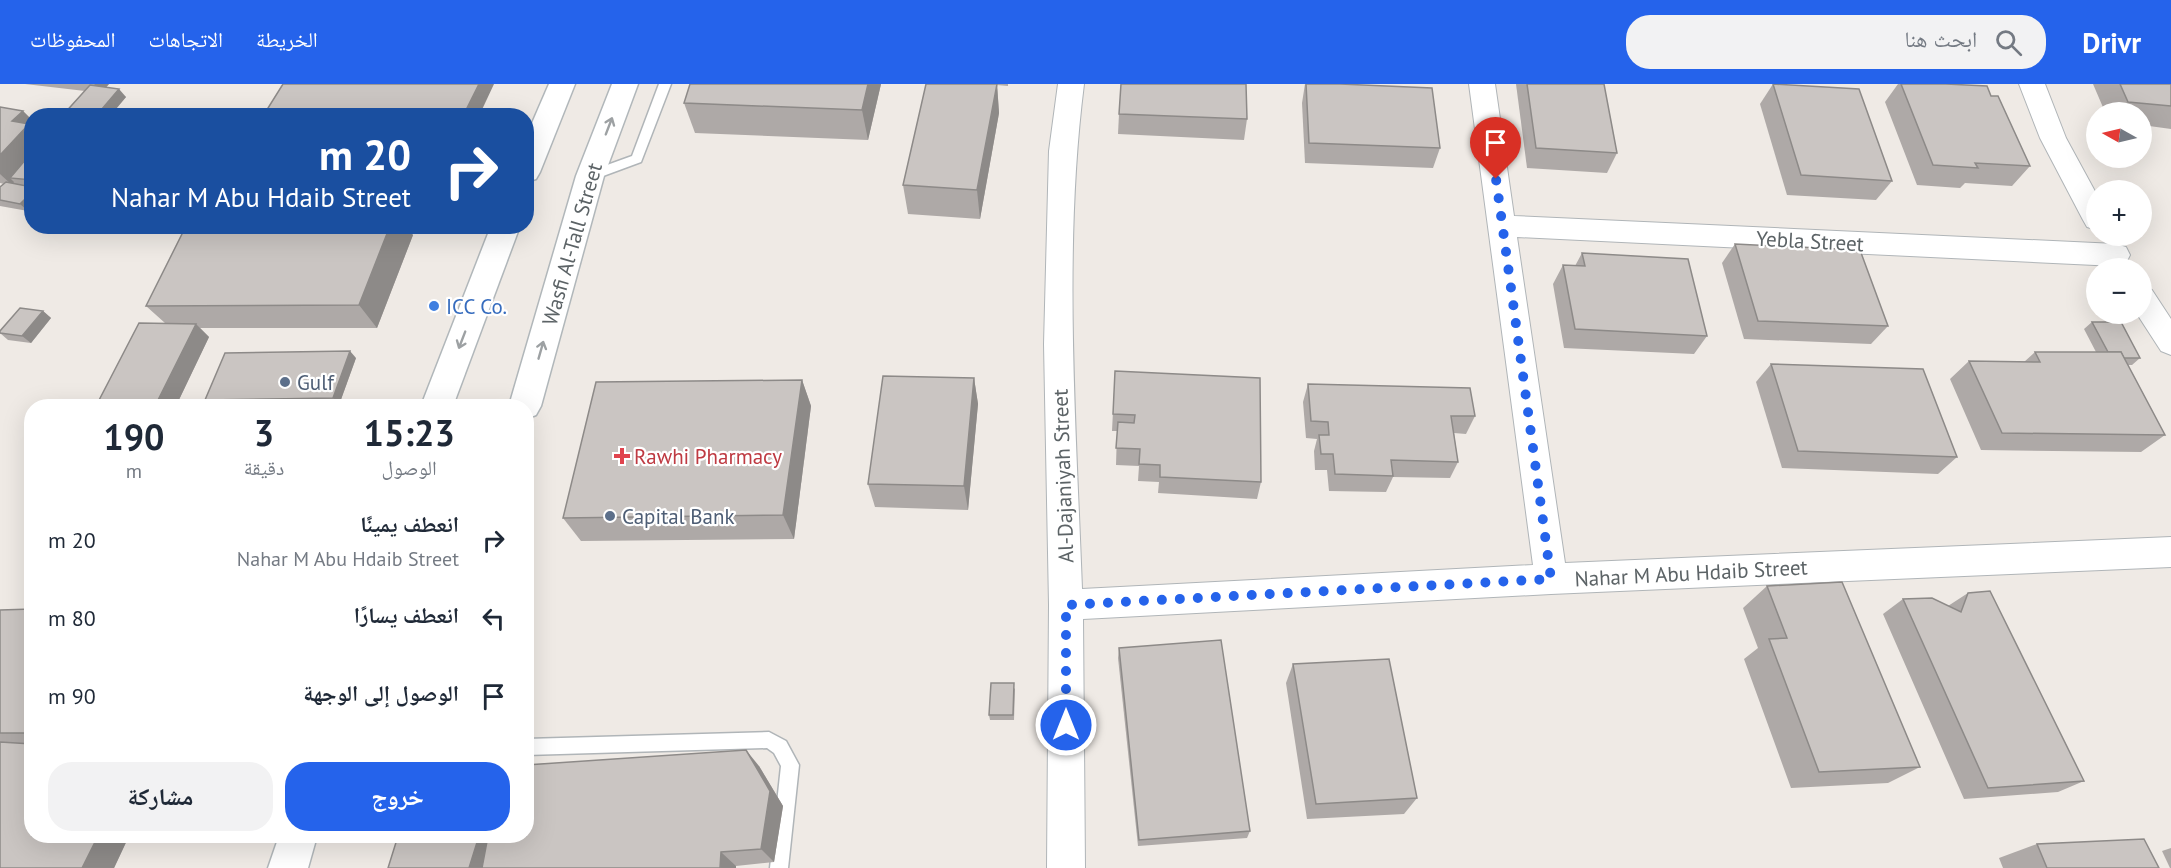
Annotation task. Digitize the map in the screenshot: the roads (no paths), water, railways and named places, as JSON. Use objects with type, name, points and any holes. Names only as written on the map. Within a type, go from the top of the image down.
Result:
[{"type":"main road","points":[[534,152],[562,84]]},
{"type":"main road","name":"Wasfi Al-Tall Street","points":[[527,399],[590,176],[625,84]]},
{"type":"main road","points":[[440,399],[503,234]]},
{"type":"main road","points":[[288,868],[296,843]]},
{"type":"street","name":"Al-Dajaniyah Street","points":[[1066,868],[1066,605],[1059,344],[1062,151],[1071,84]]},
{"type":"street","points":[[1482,84],[1551,579]]},
{"type":"street","points":[[2032,84],[2054,138],[2086,199]]},
{"type":"street","name":"Yebla Street","points":[[1503,226],[2115,253]]},
{"type":"street","points":[[2152,314],[2171,343]]},
{"type":"street","name":"Nahar M Abu Hdaib Street","points":[[1066,605],[1551,579],[2171,552]]},
{"type":"lane","points":[[590,176],[638,159],[665,84]]},
{"type":"lane","points":[[534,747],[769,740],[780,747],[790,765],[779,868]]},
{"type":"place","name":"ICC Co.","points":[[434,306]]},
{"type":"place","name":"Gulf","points":[[285,382]]},
{"type":"place","name":"Rawhi Pharmacy","points":[[622,456]]},
{"type":"place","name":"Capital Bank","points":[[610,516]]}]
